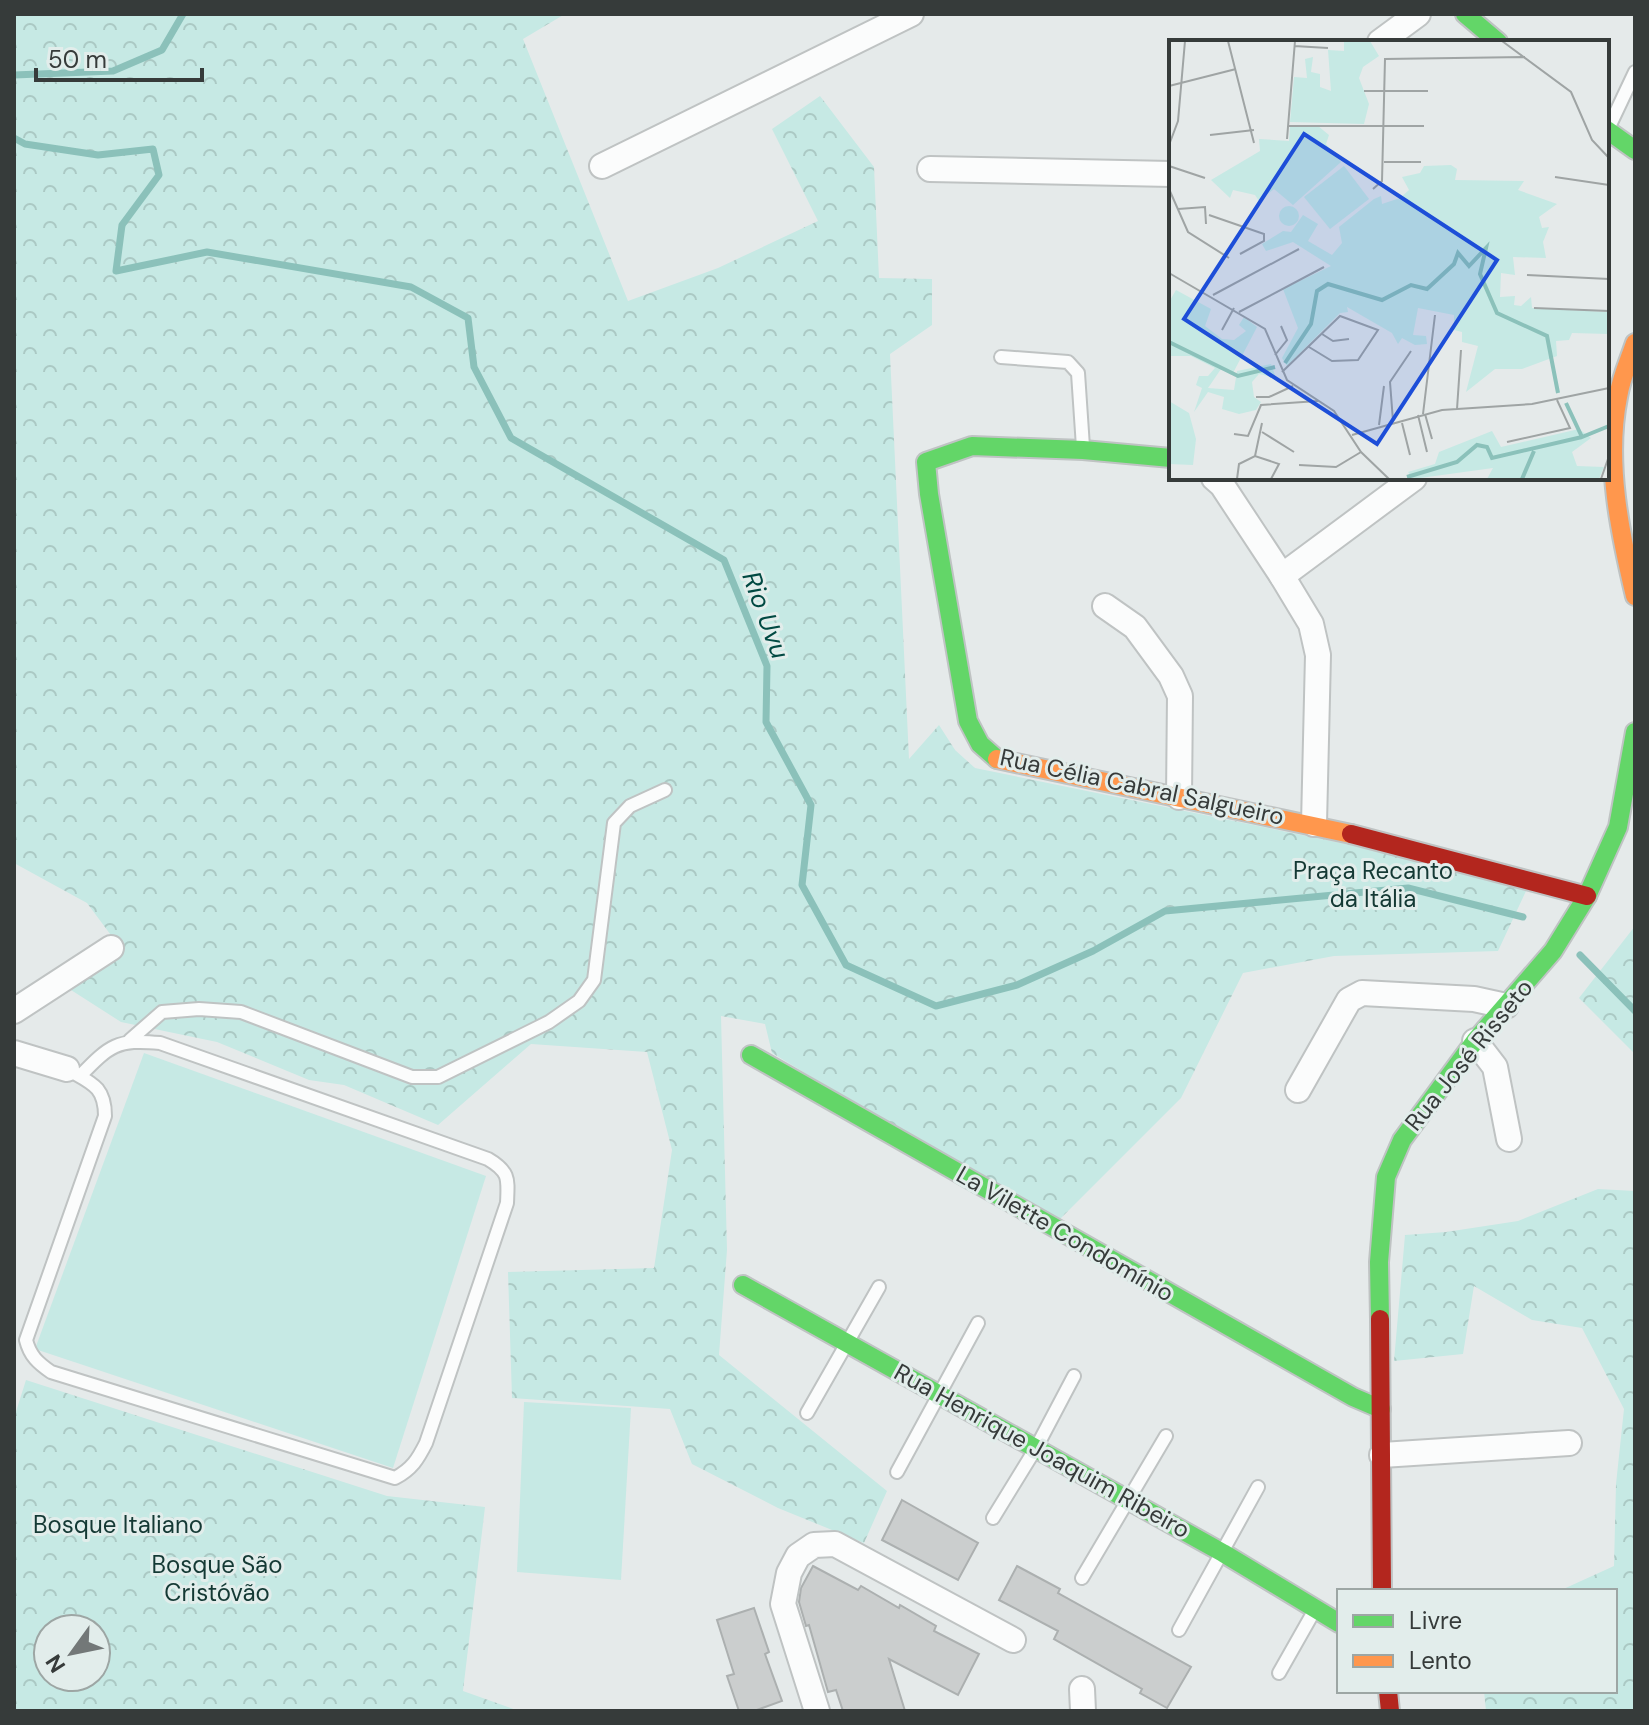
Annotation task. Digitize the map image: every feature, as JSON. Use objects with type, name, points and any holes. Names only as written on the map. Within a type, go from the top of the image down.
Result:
[{"type":"street","points":[[602,166],[911,14]]},
{"type":"street","points":[[1383,40],[1418,14]]},
{"type":"street","points":[[1465,14],[1496,40]]},
{"type":"street","points":[[1609,131],[1635,150]]},
{"type":"street","points":[[930,169],[1169,174]]},
{"type":"street","points":[[1635,343],[1616,404],[1613,474],[1635,596]]},
{"type":"street","name":"Rua Célia Cabral Salgueiro","points":[[1083,450],[972,446],[926,462],[968,721],[980,744],[994,758],[1314,824],[1587,896]]},
{"type":"street","points":[[1083,450],[1169,458]]},
{"type":"street","points":[[1216,480],[1311,624],[1318,655],[1314,824]]},
{"type":"street","points":[[1282,576],[1411,480]]},
{"type":"street","points":[[1105,606],[1135,627],[1171,676],[1180,696],[1179,797]]},
{"type":"street","name":"Rua José Risseto","points":[[1382,1589],[1379,1262],[1386,1177],[1402,1140],[1475,1041],[1553,951],[1587,896],[1618,827],[1632,768],[1635,732]]},
{"type":"street","points":[[14,1011],[111,948]]},
{"type":"street","points":[[1298,1090],[1349,1000],[1362,993],[1474,999],[1506,1006]]},
{"type":"street","points":[[1475,1041],[1495,1067],[1509,1139]]},
{"type":"street","points":[[14,1053],[73,1073]]},
{"type":"street","name":"La Vilette Condomínio","points":[[751,1055],[1353,1397],[1381,1409]]},
{"type":"street","name":"Rua Henrique Joaquim Ribeiro","points":[[743,1285],[941,1393],[1223,1553],[1337,1622]]},
{"type":"street","points":[[1382,1455],[1569,1443]]},
{"type":"street","points":[[817,1711],[783,1604],[789,1573],[798,1556],[814,1545],[835,1544],[1013,1640]]},
{"type":"lane","points":[[1609,126],[1635,72]]},
{"type":"lane","points":[[1001,357],[1068,362],[1078,373],[1083,450]]},
{"type":"lane","points":[[130,1040],[160,1043],[501,1166],[508,1178],[507,1203],[426,1443],[417,1462],[395,1478],[51,1372],[37,1363],[28,1350],[26,1340],[105,1116],[105,1100],[99,1088],[73,1073],[104,1051],[130,1040],[162,1012],[199,1009],[241,1012],[412,1077],[438,1077],[549,1022],[579,1001],[594,980],[614,823],[630,806],[665,790]]},
{"type":"lane","points":[[807,1413],[879,1287]]},
{"type":"lane","points":[[897,1472],[978,1323]]},
{"type":"lane","points":[[993,1518],[1036,1448],[1074,1376]]},
{"type":"lane","points":[[1082,1578],[1166,1436]]},
{"type":"lane","points":[[1179,1630],[1258,1487]]},
{"type":"lane","points":[[1279,1673],[1314,1610]]},
{"type":"green space","name":"Praça Recanto da Itália","points":[[14,14],[565,14],[523,39],[628,301],[718,268],[818,221],[772,129],[820,96],[874,167],[879,278],[932,279],[932,325],[890,354],[909,759],[939,725],[955,750],[975,768],[1424,860],[1526,891],[1498,951],[1334,956],[1243,973],[1181,1098],[1055,1224],[772,1053],[765,1024],[721,1016],[727,1250],[719,1355],[887,1491],[864,1543],[778,1508],[692,1464],[670,1409],[512,1398],[508,1272],[654,1268],[672,1150],[647,1052],[531,1044],[438,1125],[344,1085],[309,1080],[217,1042],[121,1022],[71,990],[122,950],[87,903],[14,863]]},
{"type":"green space","points":[[1635,926],[1635,1054],[1579,998]]},
{"type":"green space","points":[[144,1053],[486,1176],[393,1468],[35,1349]]},
{"type":"green space","points":[[1598,1189],[1635,1191],[1635,1711],[1486,1711],[1484,1693],[1617,1693],[1617,1589],[1563,1589],[1614,1566],[1616,1484],[1624,1409],[1582,1328],[1532,1320],[1474,1286],[1463,1354],[1394,1361],[1405,1235],[1518,1221]]},
{"type":"green space","name":"Bosque São Cristóvão","points":[[26,1380],[387,1496],[485,1507],[463,1691],[519,1711],[14,1711],[14,1418]]},
{"type":"green space","points":[[524,1402],[631,1408],[621,1580],[517,1572]]},
{"type":"building","points":[[902,1500],[978,1543],[958,1580],[882,1540]]},
{"type":"building","points":[[813,1566],[858,1590],[861,1586],[899,1608],[900,1605],[936,1626],[934,1631],[979,1654],[958,1695],[889,1659],[905,1711],[843,1711],[836,1690],[828,1692],[809,1625],[806,1626],[799,1602],[801,1588]]},
{"type":"building","points":[[1017,1566],[1060,1589],[1058,1593],[1191,1667],[1167,1708],[1140,1693],[1142,1689],[1054,1639],[1058,1631],[999,1600]]},
{"type":"building","points":[[754,1608],[769,1652],[765,1654],[782,1701],[754,1711],[739,1711],[727,1676],[734,1674],[717,1620]]},
{"type":"waterway","name":"Rio Uvu","points":[[14,75],[113,71],[162,50],[183,14]]},
{"type":"waterway","name":"Rio Uvu","points":[[14,138],[25,144],[98,155],[153,149],[159,175],[122,225],[116,271],[207,252],[411,287],[468,318],[474,367],[511,438],[724,560],[767,666],[766,722],[811,805],[802,885],[846,965],[936,1006],[1017,985],[1093,951],[1165,911],[1408,888],[1523,917]]},
{"type":"waterway","name":"Rio Uvu","points":[[1580,955],[1635,1011]]},
{"type":"traffic: fast","points":[[1465,14],[1496,40]]},
{"type":"traffic: fast","points":[[1609,131],[1635,150]]},
{"type":"traffic: fast","points":[[997,759],[980,744],[968,721],[926,462],[972,446],[1083,450],[1169,458]]},
{"type":"traffic: fast","points":[[1380,1319],[1379,1262],[1386,1177],[1402,1140],[1475,1041],[1553,951],[1587,896],[1618,827],[1635,732]]},
{"type":"traffic: fast","points":[[751,1055],[1353,1397],[1381,1409]]},
{"type":"traffic: fast","points":[[743,1285],[1223,1553],[1337,1622]]},
{"type":"traffic: slow","points":[[1635,343],[1619,390],[1613,447],[1616,497],[1635,596]]},
{"type":"traffic: slow","points":[[997,759],[1351,834]]},
{"type":"traffic: jam","points":[[1351,834],[1587,896]]},
{"type":"traffic: jam","points":[[1380,1319],[1382,1589]]},
{"type":"traffic: jam","points":[[1388,1693],[1390,1711]]},
{"type":"park label","name":"Bosque Italiano","points":[[118,1525]]}]
